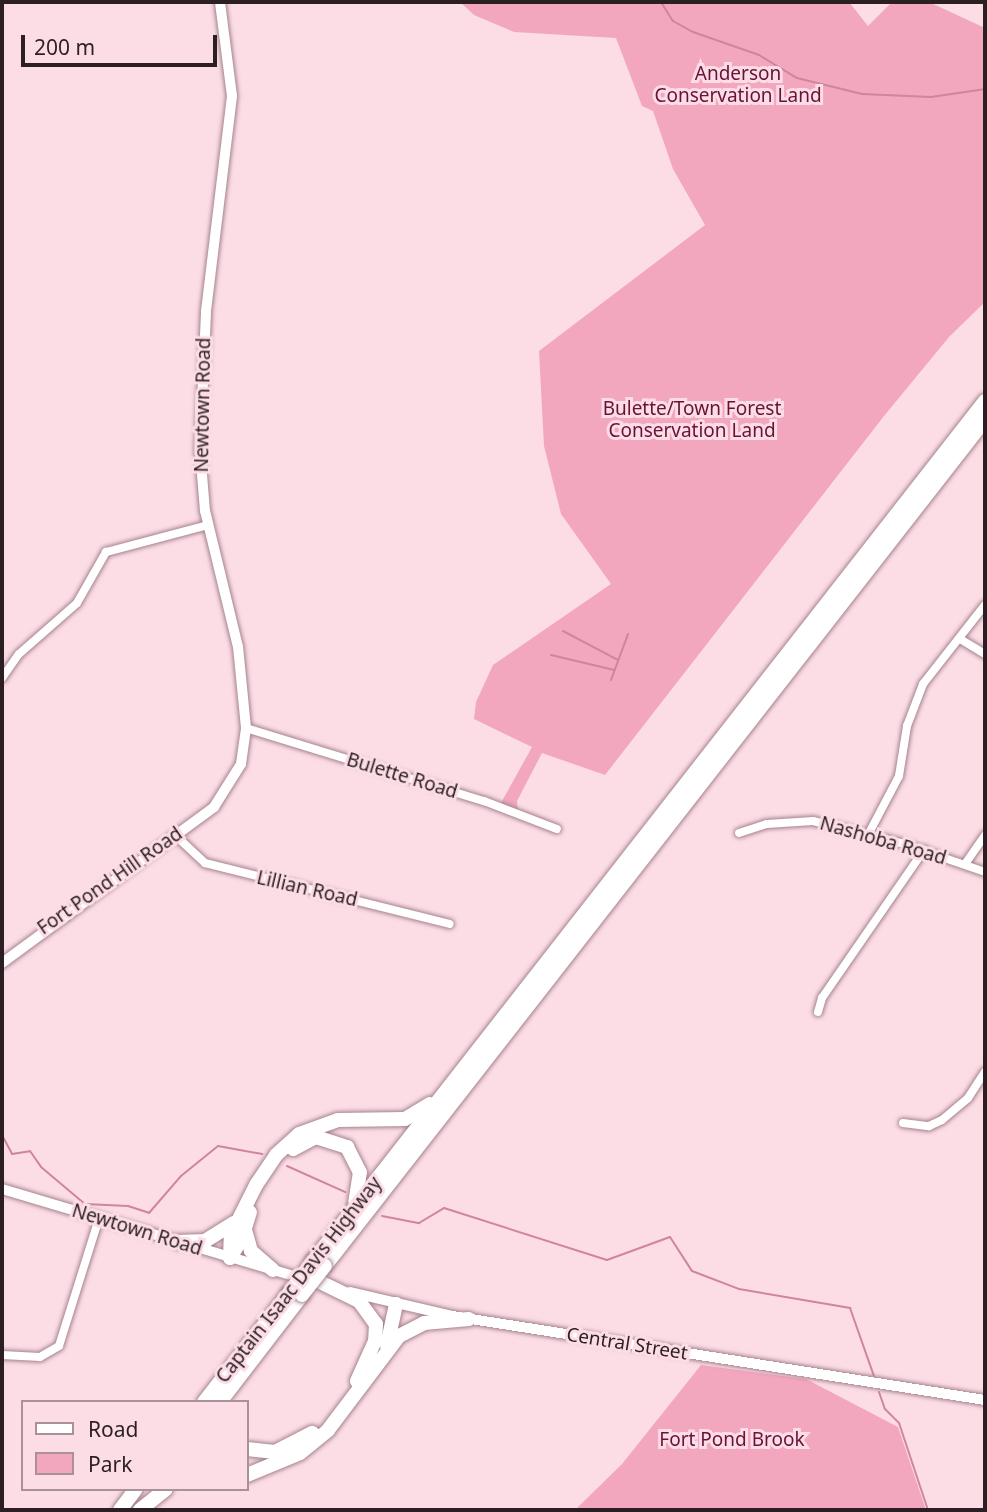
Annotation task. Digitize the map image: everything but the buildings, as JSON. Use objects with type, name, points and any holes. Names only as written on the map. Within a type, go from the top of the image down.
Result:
[{"type":"highway","points":[[399,1162],[447,1090],[985,401]]},
{"type":"highway","points":[[399,1162],[985,420]]},
{"type":"highway","points":[[230,1258],[231,1235],[241,1213],[276,1155],[299,1134],[338,1120],[405,1119],[447,1090]]},
{"type":"highway","points":[[230,1258],[272,1172],[296,1146],[316,1138],[339,1141],[358,1162],[361,1179],[349,1215]]},
{"type":"highway","name":"Captain Isaac Davis Highway","points":[[319,1264],[349,1215],[399,1162]]},
{"type":"highway","name":"Captain Isaac Davis Highway","points":[[206,1400],[295,1294],[399,1162]]},
{"type":"highway","points":[[178,1242],[214,1237],[241,1213]]},
{"type":"highway","points":[[245,1229],[251,1251],[273,1270]]},
{"type":"highway","points":[[322,1283],[366,1308],[376,1324],[375,1341]]},
{"type":"highway","name":"Captain Isaac Davis Highway","points":[[222,1400],[271,1335],[295,1294]]},
{"type":"highway","points":[[248,1449],[262,1453],[286,1448],[326,1422],[358,1379],[396,1304]]},
{"type":"highway","points":[[381,1360],[396,1304]]},
{"type":"highway","points":[[248,1475],[300,1453],[328,1430],[399,1336],[414,1326],[468,1319]]},
{"type":"highway","points":[[231,1400],[271,1335]]},
{"type":"highway","points":[[120,1510],[134,1491]]},
{"type":"highway","points":[[138,1510],[151,1491]]},
{"type":"highway","points":[[138,1510],[163,1491]]},
{"type":"street","name":"Newtown Road","points":[[219,801],[241,764],[246,728],[238,647],[208,524],[200,450],[203,365],[233,83],[220,2]]},
{"type":"street","points":[[2,678],[19,654],[77,603],[106,552],[208,524]]},
{"type":"street","points":[[869,833],[899,776],[914,705],[923,684],[985,605]]},
{"type":"street","points":[[960,639],[985,654]]},
{"type":"street","name":"Bulette Road","points":[[246,728],[484,801],[557,829]]},
{"type":"street","name":"Fort Pond Hill Road","points":[[2,964],[219,801]]},
{"type":"street","name":"Nashoba Road","points":[[739,833],[767,824],[813,821],[869,833],[985,872]]},
{"type":"street","name":"Lillian Road","points":[[175,835],[205,863],[450,924]]},
{"type":"street","points":[[965,864],[985,835]]},
{"type":"street","points":[[818,1012],[924,850]]},
{"type":"street","points":[[904,1124],[929,1126],[942,1119],[968,1098],[985,1072]]},
{"type":"street","name":"Newtown Road","points":[[2,1189],[273,1270]]},
{"type":"street","points":[[2,1355],[40,1357],[59,1346],[99,1219]]},
{"type":"street","name":"Central Street","points":[[273,1270],[396,1304],[468,1319],[985,1400]]},
{"type":"green space","name":"Bulette/Town Forest Conservation Land","points":[[460,2],[849,2],[868,26],[892,2],[929,2],[985,28],[985,302],[949,337],[884,416],[605,775],[542,753],[517,801],[518,811],[501,803],[532,747],[474,719],[476,702],[493,665],[611,584],[561,514],[544,446],[539,351],[705,225],[673,169],[653,111],[642,106],[616,38],[514,32],[474,15]]},
{"type":"green space","name":"Fort Pond Brook","points":[[701,1365],[806,1379],[898,1427],[926,1510],[575,1510],[622,1464]]},
{"type":"waterway","points":[[661,2],[673,21],[693,32],[759,55],[797,78],[862,94],[931,97],[985,89]]},
{"type":"waterway","points":[[563,631],[618,660]]},
{"type":"waterway","points":[[611,680],[628,634]]},
{"type":"waterway","points":[[551,655],[614,670]]},
{"type":"waterway","name":"Fort Pond Brook","points":[[2,1135],[12,1154],[30,1151],[41,1167],[85,1204],[128,1206],[149,1213],[181,1176],[218,1146],[262,1154]]},
{"type":"waterway","name":"Fort Pond Brook","points":[[287,1166],[345,1192]]},
{"type":"waterway","name":"Fort Pond Brook","points":[[382,1216],[419,1223],[444,1208],[607,1260],[670,1237],[692,1271],[739,1289],[850,1308],[874,1376]]},
{"type":"waterway","name":"Fort Pond Brook","points":[[879,1392],[885,1409],[899,1423],[928,1510]]},
{"type":"park label","name":"Anderson Conservation Land","points":[[738,85]]}]
